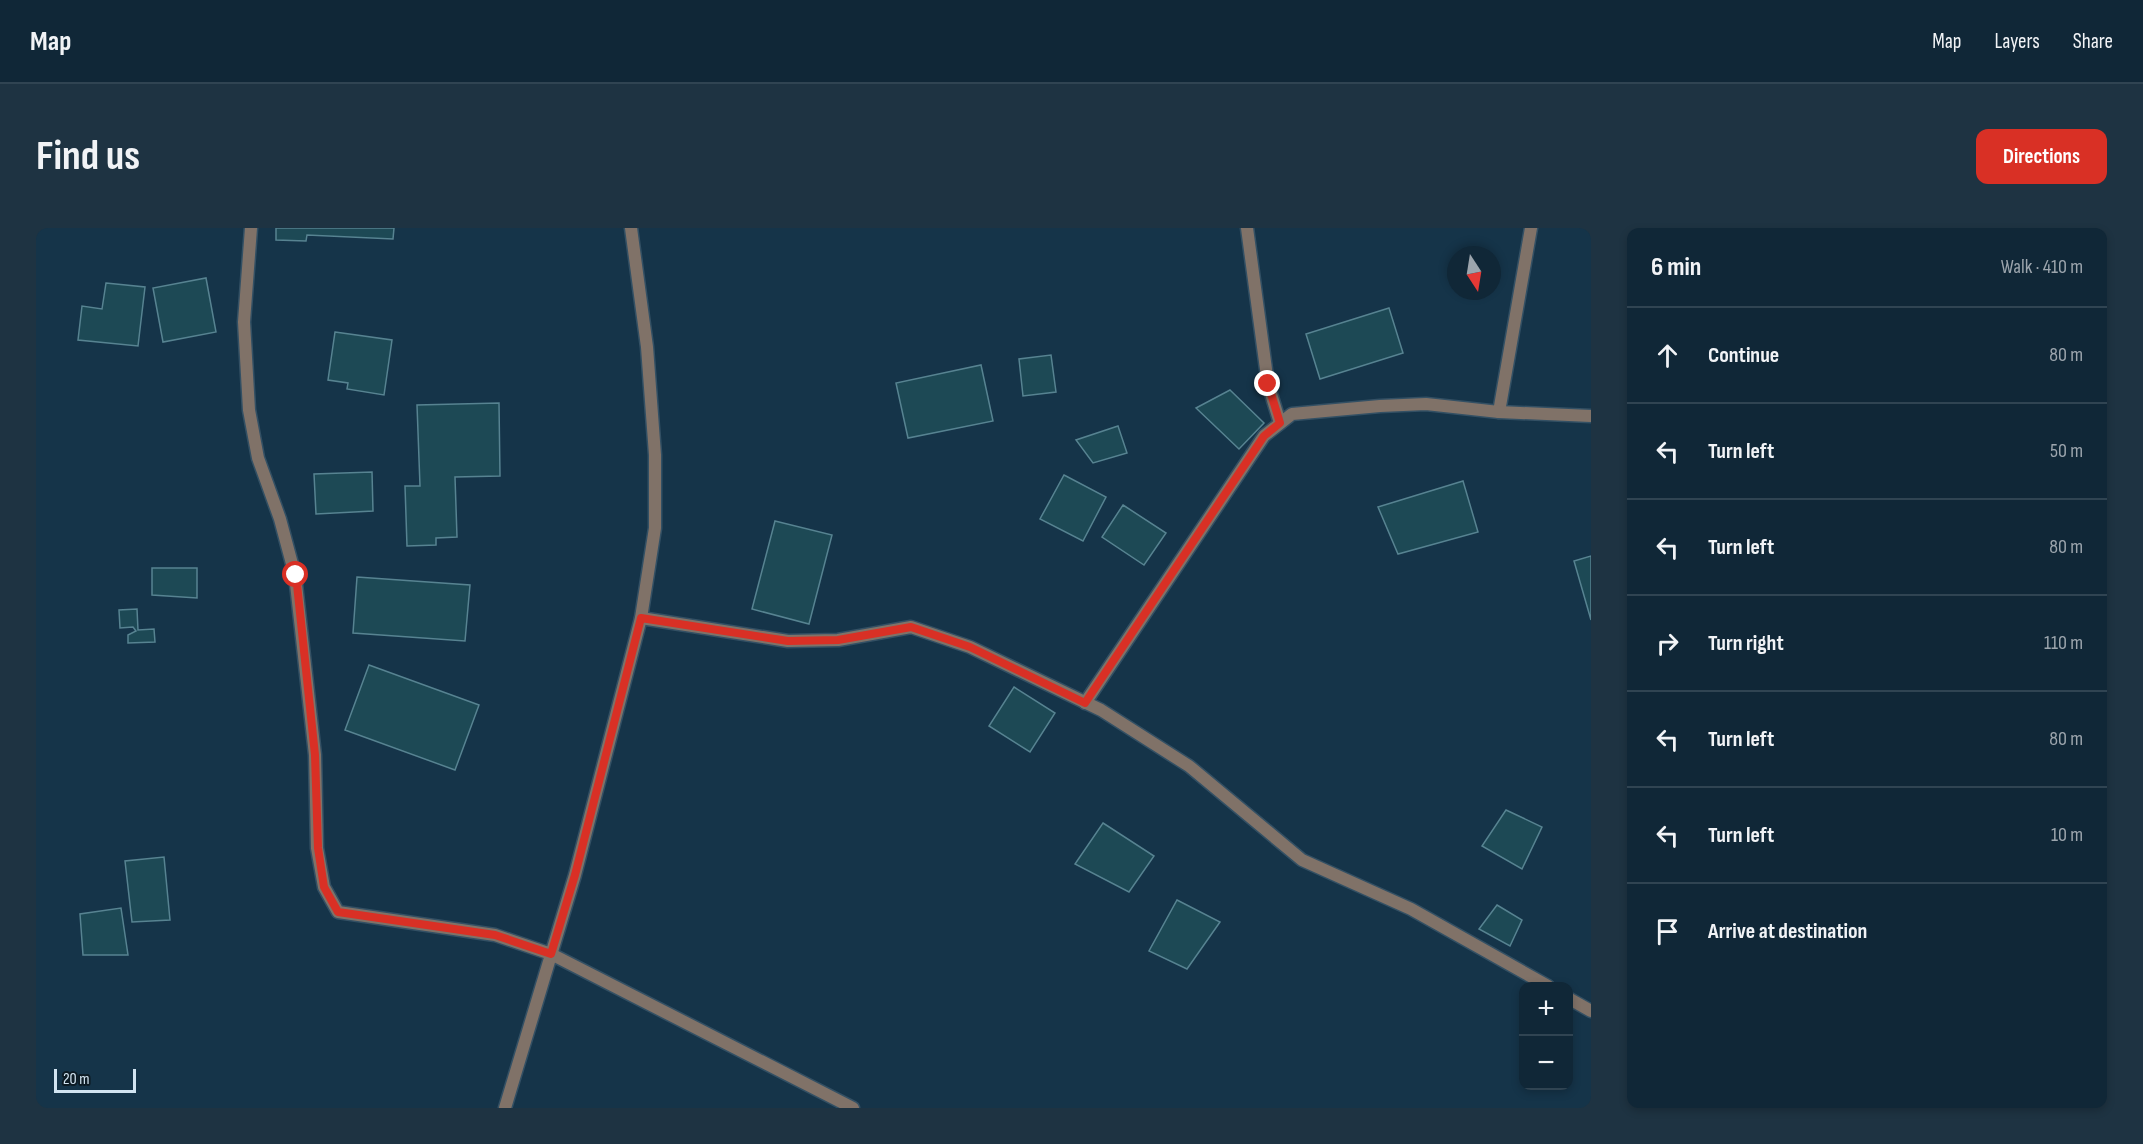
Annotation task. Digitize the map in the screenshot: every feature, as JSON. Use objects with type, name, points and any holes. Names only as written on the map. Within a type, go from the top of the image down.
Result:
[{"type":"street","points":[[251,228],[244,322],[249,410],[258,458],[280,519],[296,575],[315,755],[318,848],[324,887],[338,912],[495,935],[551,954],[853,1108]]},
{"type":"street","points":[[505,1108],[575,875],[641,618],[655,528],[655,455],[647,347],[631,228]]},
{"type":"street","points":[[1247,228],[1268,384],[1280,423]]},
{"type":"street","points":[[1499,412],[1531,228]]},
{"type":"street","points":[[1085,703],[1264,436],[1292,414],[1426,404],[1499,412],[1591,416]]},
{"type":"street","points":[[641,618],[788,641],[838,640],[911,627],[970,647],[1101,710],[1189,766],[1302,860],[1411,909],[1539,982]]},
{"type":"street","points":[[1573,1000],[1591,1011]]},
{"type":"building","points":[[276,228],[394,228],[393,239],[307,235],[306,241],[276,240]]},
{"type":"building","points":[[206,278],[216,332],[163,342],[153,288]]},
{"type":"building","points":[[106,283],[145,287],[138,346],[78,340],[82,306],[102,309]]},
{"type":"building","points":[[1389,308],[1403,353],[1320,379],[1306,334]]},
{"type":"building","points":[[335,332],[392,340],[384,395],[347,389],[348,383],[328,380]]},
{"type":"building","points":[[1051,355],[1056,392],[1023,396],[1019,359]]},
{"type":"building","points":[[981,365],[993,421],[908,438],[896,383]]},
{"type":"building","points":[[1230,390],[1264,423],[1239,449],[1196,408]]},
{"type":"building","points":[[499,403],[500,476],[455,477],[457,537],[436,538],[436,545],[407,546],[405,486],[420,486],[417,405]]},
{"type":"building","points":[[1118,426],[1127,453],[1093,463],[1076,440]]},
{"type":"building","points":[[372,472],[373,511],[316,514],[314,474]]},
{"type":"building","points":[[1064,475],[1106,497],[1083,541],[1040,519]]},
{"type":"building","points":[[1463,481],[1478,532],[1398,554],[1378,507]]},
{"type":"building","points":[[1123,505],[1166,533],[1144,565],[1102,537]]},
{"type":"building","points":[[775,521],[832,535],[809,624],[752,609]]},
{"type":"building","points":[[1591,556],[1591,620],[1574,561]]},
{"type":"building","points":[[152,568],[197,568],[197,598],[152,595]]},
{"type":"building","points":[[357,577],[470,585],[465,641],[353,633]]},
{"type":"building","points":[[137,609],[138,630],[154,629],[155,642],[128,643],[128,635],[136,631],[133,627],[120,628],[119,610]]},
{"type":"building","points":[[369,665],[479,705],[455,770],[345,730]]},
{"type":"building","points":[[1014,687],[1055,713],[1030,752],[989,726]]},
{"type":"building","points":[[1506,810],[1542,827],[1522,869],[1482,846]]},
{"type":"building","points":[[1103,823],[1154,856],[1129,892],[1075,864]]},
{"type":"building","points":[[164,857],[170,920],[132,922],[125,861]]},
{"type":"building","points":[[1177,900],[1220,922],[1187,969],[1149,951]]},
{"type":"building","points":[[1497,905],[1522,920],[1510,946],[1479,929]]},
{"type":"building","points":[[121,908],[128,955],[83,955],[80,914]]},
{"type":"route","points":[[296,575],[315,755],[318,848],[324,887],[338,912],[495,935],[551,954],[575,875],[641,618],[788,641],[838,640],[911,627],[970,647],[1085,703],[1264,436],[1280,423],[1268,384]]}]
